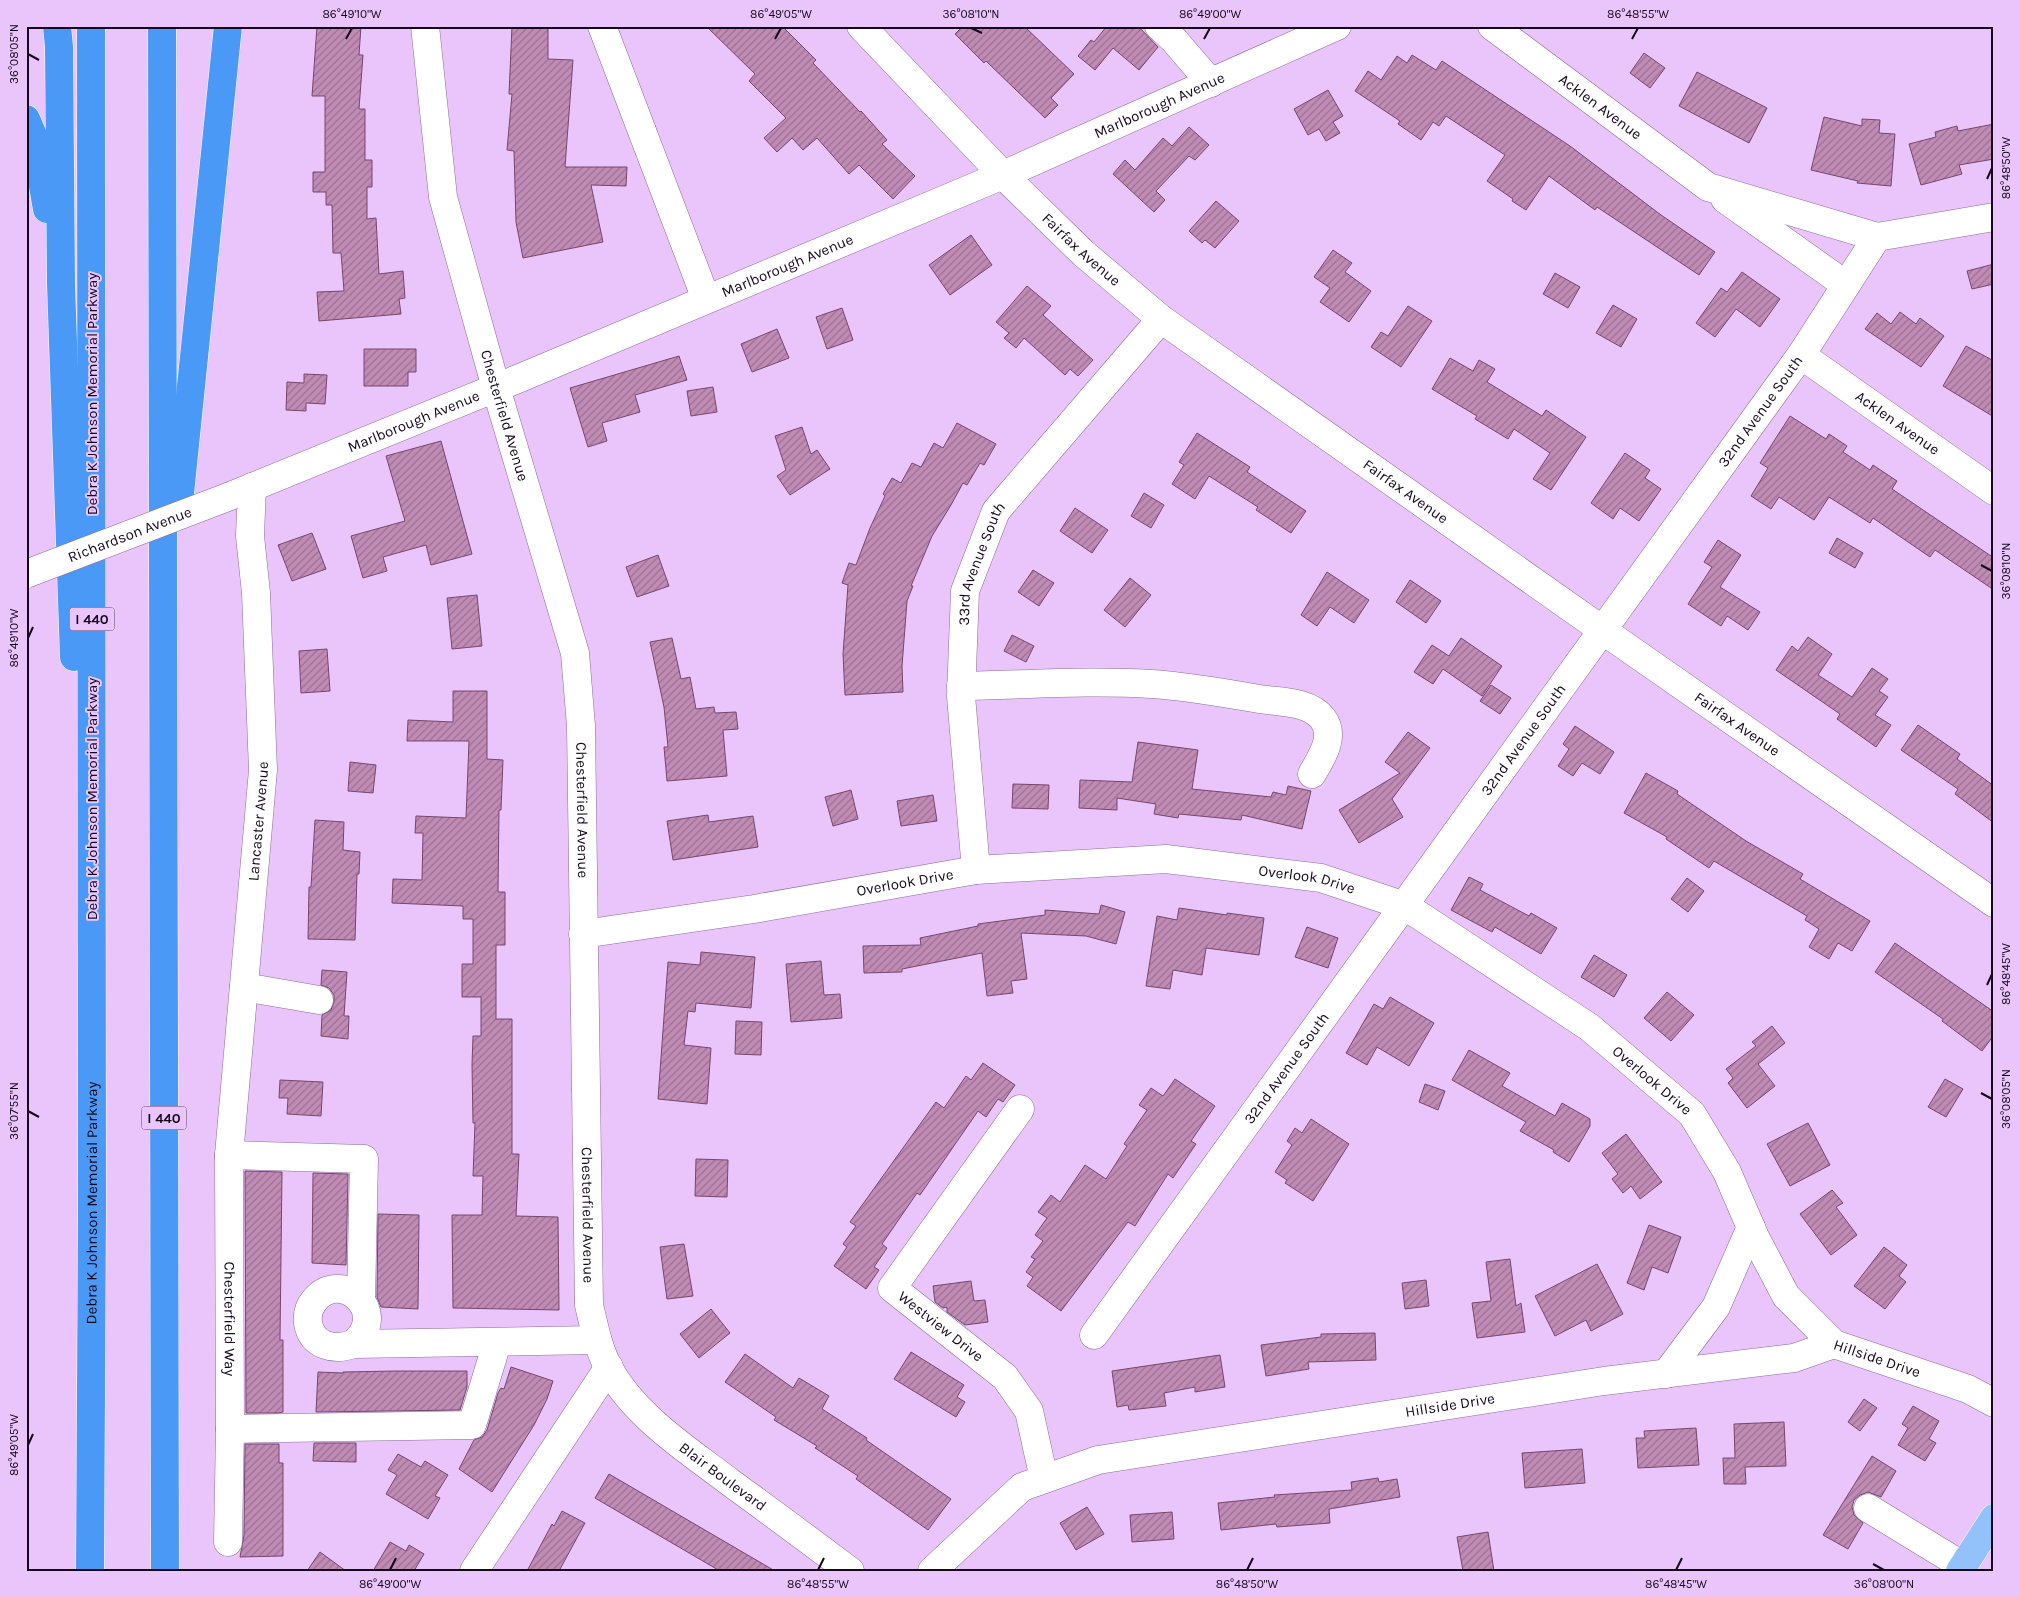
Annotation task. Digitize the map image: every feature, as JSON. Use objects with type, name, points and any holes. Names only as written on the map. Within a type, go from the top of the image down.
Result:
[{"type":"highway","points":[[57,26],[59,47],[61,284],[92,1212]]},
{"type":"highway","name":"Debra K Johnson Memorial Parkway","points":[[90,1571],[92,1212],[91,26]]},
{"type":"highway","name":"I 440","points":[[162,26],[165,1571]]},
{"type":"highway","points":[[163,666],[228,26]]},
{"type":"highway","points":[[26,120],[35,140],[61,284]]},
{"type":"main road","points":[[1962,1568],[1994,1518]]},
{"type":"street","name":"Chesterfield Avenue","points":[[424,26],[443,197],[496,388],[575,653],[581,726],[589,1305],[597,1340],[609,1367]]},
{"type":"street","points":[[602,26],[706,299]]},
{"type":"street","name":"Fairfax Avenue","points":[[861,26],[1003,175],[1083,253],[1161,319],[1994,903]]},
{"type":"street","points":[[1159,26],[1211,82]]},
{"type":"street","name":"Marlborough Avenue","points":[[242,491],[496,388],[1003,175],[1337,26]]},
{"type":"street","name":"Acklen Avenue","points":[[1492,26],[1708,187],[1846,286]]},
{"type":"street","name":"Acklen Avenue","points":[[1708,187],[1877,237]]},
{"type":"street","points":[[1877,237],[1994,216]]},
{"type":"street","name":"32nd Avenue South","points":[[1094,1336],[1801,356],[1877,237]]},
{"type":"street","name":"33rd Avenue South","points":[[976,870],[961,686],[965,591],[996,511],[1161,319]]},
{"type":"street","name":"Acklen Avenue","points":[[1801,356],[1994,491]]},
{"type":"street","name":"Richardson Avenue","points":[[26,574],[242,491]]},
{"type":"street","name":"Lancaster Avenue","points":[[229,1155],[263,770],[256,593],[250,536],[242,491]]},
{"type":"street","points":[[961,686],[1151,684],[1226,693],[1308,707],[1324,720],[1328,738],[1324,754],[1312,774]]},
{"type":"street","name":"Overlook Drive","points":[[583,934],[754,909],[976,870],[1166,859],[1321,878],[1405,906],[1589,1027],[1692,1114],[1727,1172],[1751,1227],[1786,1296],[1834,1344]]},
{"type":"street","points":[[244,987],[319,1000]]},
{"type":"street","name":"Westview Drive","points":[[1020,1109],[892,1288],[1005,1377],[1029,1411],[1044,1479]]},
{"type":"street","points":[[229,1155],[364,1159],[361,1300]]},
{"type":"street","name":"Chesterfield Way","points":[[228,1542],[230,1429],[229,1155]]},
{"type":"street","points":[[1666,1374],[1716,1307],[1751,1227]]},
{"type":"street","points":[[345,1290],[354,1294],[361,1300],[366,1309],[368,1319],[366,1329],[361,1338],[353,1344],[343,1348],[323,1345],[310,1330],[308,1320],[312,1303],[327,1291],[345,1290]]},
{"type":"street","points":[[353,1344],[597,1340]]},
{"type":"street","points":[[230,1429],[472,1425],[497,1343]]},
{"type":"street","name":"Hillside Drive","points":[[932,1571],[1022,1487],[1098,1460],[1604,1382],[1794,1358],[1834,1344],[1968,1389],[1994,1403]]},
{"type":"street","points":[[474,1571],[609,1367]]},
{"type":"street","name":"Blair Boulevard","points":[[609,1367],[627,1394],[652,1421],[700,1460],[850,1571]]},
{"type":"street","points":[[1868,1508],[1962,1568]]},
{"type":"building","points":[[317,26],[361,26],[359,55],[363,55],[359,109],[365,109],[365,160],[372,160],[372,187],[367,187],[367,219],[376,218],[379,274],[403,271],[405,298],[399,299],[401,314],[319,321],[317,292],[344,291],[341,253],[333,253],[332,205],[326,205],[326,192],[313,192],[313,172],[325,172],[325,96],[312,96]]},
{"type":"building","points":[[512,26],[548,26],[548,59],[573,60],[565,167],[627,167],[626,186],[591,185],[603,242],[523,258],[516,222],[514,151],[507,150],[512,94],[509,94]]},
{"type":"building","points":[[706,26],[782,26],[816,60],[813,63],[887,140],[882,144],[915,176],[893,199],[859,165],[849,174],[817,138],[803,150],[792,138],[777,152],[764,138],[786,118],[749,81],[755,74]]},
{"type":"building","points":[[963,26],[1024,26],[1074,74],[1051,98],[1058,105],[1045,118],[955,34]]},
{"type":"building","points":[[1107,26],[1138,26],[1158,47],[1139,70],[1113,48],[1095,70],[1078,56],[1091,40],[1094,42]]},
{"type":"building","points":[[1644,53],[1665,68],[1650,88],[1630,73]]},
{"type":"building","points":[[1412,55],[1436,70],[1442,61],[1570,146],[1661,215],[1715,252],[1699,275],[1597,207],[1595,210],[1549,176],[1526,210],[1487,181],[1505,155],[1446,116],[1439,126],[1433,122],[1421,140],[1398,124],[1400,121],[1355,91],[1368,71],[1381,80],[1397,56],[1407,63]]},
{"type":"building","points":[[1697,72],[1767,108],[1749,143],[1679,106]]},
{"type":"building","points":[[1328,90],[1343,116],[1333,122],[1340,133],[1326,141],[1319,129],[1308,135],[1294,109]]},
{"type":"building","points":[[1824,117],[1862,126],[1862,119],[1880,120],[1879,133],[1895,134],[1891,186],[1857,183],[1858,181],[1811,170]]},
{"type":"building","points":[[1994,124],[1994,159],[1959,165],[1962,174],[1921,185],[1909,144],[1936,137],[1935,132],[1957,126],[1958,131]]},
{"type":"building","points":[[1189,127],[1209,145],[1195,160],[1189,156],[1156,191],[1165,200],[1154,212],[1113,174],[1125,160],[1135,170],[1163,138],[1172,146]]},
{"type":"building","points":[[1216,201],[1239,221],[1215,248],[1205,240],[1202,243],[1189,231]]},
{"type":"building","points":[[971,235],[992,265],[950,295],[929,265]]},
{"type":"building","points":[[1333,250],[1352,263],[1345,272],[1371,291],[1349,322],[1320,302],[1330,288],[1314,277]]},
{"type":"building","points":[[1994,264],[1994,284],[1972,289],[1967,271]]},
{"type":"building","points":[[1742,272],[1780,299],[1760,327],[1736,309],[1715,337],[1696,323],[1721,288],[1727,292]]},
{"type":"building","points":[[1555,273],[1580,287],[1568,308],[1543,294]]},
{"type":"building","points":[[1027,286],[1051,306],[1043,315],[1093,360],[1078,376],[1070,369],[1065,375],[1024,338],[1016,348],[1004,338],[1009,333],[996,322]]},
{"type":"building","points":[[1613,305],[1637,319],[1621,347],[1596,333]]},
{"type":"building","points":[[1408,306],[1432,321],[1401,367],[1371,347],[1381,332],[1388,336]]},
{"type":"building","points":[[842,308],[853,340],[827,349],[816,317]]},
{"type":"building","points":[[1900,312],[1916,324],[1920,318],[1944,336],[1921,367],[1865,329],[1877,313],[1891,324]]},
{"type":"building","points":[[777,329],[789,358],[752,372],[741,344]]},
{"type":"building","points":[[1966,346],[1994,361],[1994,417],[1943,386]]},
{"type":"building","points":[[364,349],[416,349],[416,372],[408,372],[408,386],[364,386]]},
{"type":"building","points":[[679,356],[687,380],[635,395],[640,412],[602,423],[607,441],[588,447],[570,388]]},
{"type":"building","points":[[1450,358],[1473,371],[1479,360],[1495,369],[1487,382],[1542,416],[1546,410],[1586,437],[1551,490],[1533,479],[1550,453],[1514,429],[1508,439],[1475,419],[1477,416],[1432,389]]},
{"type":"building","points":[[304,374],[327,375],[325,404],[306,403],[306,411],[286,410],[287,382],[304,383]]},
{"type":"building","points":[[713,387],[717,412],[691,416],[687,391]]},
{"type":"building","points":[[1790,416],[1826,439],[1829,434],[1847,446],[1843,452],[1870,470],[1873,465],[1897,481],[1892,489],[1994,558],[1994,590],[1935,550],[1930,557],[1873,518],[1870,523],[1829,497],[1814,520],[1779,497],[1771,509],[1751,496],[1768,468],[1760,463]]},
{"type":"building","points":[[957,423],[996,444],[984,465],[980,463],[967,485],[963,483],[932,536],[911,586],[913,586],[907,601],[902,666],[903,692],[845,695],[843,654],[848,585],[842,583],[849,563],[856,565],[885,496],[883,494],[892,478],[901,483],[912,463],[921,467],[934,443],[943,448]]},
{"type":"building","points":[[802,427],[811,454],[817,450],[830,469],[790,495],[777,476],[786,470],[775,436]]},
{"type":"building","points":[[1197,433],[1250,467],[1247,472],[1306,511],[1291,533],[1256,510],[1258,507],[1209,476],[1195,499],[1172,484],[1184,465],[1179,462]]},
{"type":"building","points":[[441,441],[472,554],[431,565],[426,545],[383,557],[387,571],[363,578],[351,536],[405,521],[386,456]]},
{"type":"building","points":[[1625,453],[1650,470],[1645,478],[1661,489],[1639,521],[1620,508],[1613,519],[1591,503]]},
{"type":"building","points":[[1144,493],[1164,505],[1151,528],[1131,516]]},
{"type":"building","points":[[1075,508],[1108,530],[1092,553],[1060,531]]},
{"type":"building","points":[[312,533],[326,569],[292,581],[278,545]]},
{"type":"building","points":[[1837,538],[1863,553],[1855,568],[1829,553]]},
{"type":"building","points":[[1718,540],[1741,555],[1720,587],[1760,612],[1748,630],[1727,616],[1721,626],[1688,604],[1712,567],[1704,562]]},
{"type":"building","points":[[658,555],[669,586],[637,597],[626,567]]},
{"type":"building","points":[[1033,570],[1054,583],[1039,606],[1018,592]]},
{"type":"building","points":[[1327,572],[1369,600],[1354,623],[1330,607],[1317,626],[1301,615]]},
{"type":"building","points":[[1130,578],[1151,595],[1125,627],[1104,610]]},
{"type":"building","points":[[1410,580],[1441,601],[1426,623],[1396,602]]},
{"type":"building","points":[[477,595],[482,646],[452,649],[447,598]]},
{"type":"building","points":[[1012,635],[1034,646],[1026,662],[1004,651]]},
{"type":"building","points":[[1808,637],[1832,654],[1818,675],[1852,697],[1872,668],[1888,679],[1879,691],[1888,697],[1875,715],[1891,725],[1876,747],[1837,719],[1840,714],[1776,670],[1792,646],[1798,651]]},
{"type":"building","points":[[672,638],[681,679],[690,677],[696,709],[714,707],[715,713],[736,712],[738,729],[723,730],[727,776],[667,781],[664,747],[668,747],[664,707],[650,642]]},
{"type":"building","points":[[1461,638],[1502,666],[1482,696],[1443,669],[1433,684],[1414,672],[1432,645],[1449,656]]},
{"type":"building","points":[[327,649],[330,691],[301,693],[299,651]]},
{"type":"building","points":[[1491,685],[1511,698],[1500,714],[1480,701]]},
{"type":"building","points":[[453,691],[487,691],[487,759],[503,760],[501,810],[499,810],[498,892],[505,892],[505,945],[496,945],[496,1019],[512,1019],[512,1154],[519,1154],[516,1216],[558,1217],[559,1310],[453,1308],[452,1215],[482,1215],[483,1176],[473,1176],[475,1123],[473,1123],[472,1065],[473,1036],[481,1036],[481,997],[462,997],[462,964],[473,964],[473,919],[463,919],[463,906],[392,903],[393,879],[422,880],[423,833],[415,833],[416,816],[466,818],[469,741],[407,741],[408,720],[453,722]]},
{"type":"building","points":[[1918,725],[1960,754],[1957,759],[1994,786],[1994,823],[1955,794],[1958,789],[1901,750]]},
{"type":"building","points":[[1575,726],[1614,752],[1600,774],[1582,763],[1573,776],[1558,766],[1569,749],[1563,744]]},
{"type":"building","points":[[1408,732],[1430,748],[1392,799],[1403,817],[1359,843],[1339,810],[1400,773],[1385,762]]},
{"type":"building","points":[[1138,742],[1198,750],[1192,789],[1271,797],[1273,792],[1286,795],[1288,786],[1311,791],[1302,829],[1242,815],[1241,820],[1179,814],[1178,818],[1154,814],[1156,804],[1117,798],[1117,810],[1079,808],[1080,780],[1132,782]]},
{"type":"building","points":[[350,762],[376,765],[373,793],[348,791]]},
{"type":"building","points":[[1646,773],[1678,791],[1677,794],[1746,841],[1803,874],[1800,879],[1870,921],[1852,951],[1838,943],[1829,959],[1809,947],[1819,929],[1805,920],[1807,916],[1714,861],[1709,868],[1666,839],[1667,837],[1624,813]]},
{"type":"building","points":[[1013,784],[1049,785],[1048,809],[1012,808]]},
{"type":"building","points":[[851,790],[858,819],[833,826],[825,797]]},
{"type":"building","points":[[933,795],[937,821],[901,826],[897,801]]},
{"type":"building","points":[[708,815],[709,822],[753,816],[758,847],[673,860],[667,821]]},
{"type":"building","points":[[315,820],[344,822],[343,850],[360,852],[359,874],[357,874],[355,940],[308,939],[309,887],[311,887]]},
{"type":"building","points":[[1469,877],[1483,884],[1480,890],[1529,916],[1531,913],[1557,928],[1541,954],[1495,927],[1492,932],[1451,910]]},
{"type":"building","points":[[1687,878],[1704,891],[1688,912],[1671,899]]},
{"type":"building","points":[[1101,905],[1125,912],[1116,944],[1086,936],[1021,933],[1027,979],[1011,981],[1013,993],[987,996],[982,953],[902,969],[902,972],[864,973],[863,946],[921,945],[920,938],[978,926],[978,924],[1045,915],[1045,910],[1099,914]]},
{"type":"building","points":[[1179,908],[1264,918],[1259,955],[1206,948],[1202,975],[1173,970],[1170,989],[1146,986],[1157,916],[1177,920]]},
{"type":"building","points":[[1307,927],[1338,938],[1328,968],[1295,957]]},
{"type":"building","points":[[1895,943],[1994,1012],[1994,1035],[1982,1051],[1942,1021],[1943,1019],[1875,972]]},
{"type":"building","points":[[701,952],[755,957],[751,1008],[696,1003],[695,1012],[688,1011],[684,1045],[711,1048],[707,1104],[658,1099],[668,962],[700,965]]},
{"type":"building","points":[[1594,955],[1627,975],[1614,997],[1581,977]]},
{"type":"building","points":[[821,961],[824,995],[840,994],[842,1018],[791,1022],[786,964]]},
{"type":"building","points":[[322,970],[347,972],[344,1016],[349,1016],[348,1039],[321,1036],[322,1015],[331,1010],[334,1002],[334,995],[329,988],[321,985]]},
{"type":"building","points":[[1667,992],[1694,1015],[1671,1041],[1644,1018]]},
{"type":"building","points":[[1390,997],[1434,1023],[1409,1066],[1377,1047],[1367,1065],[1346,1053],[1374,1004],[1383,1009]]},
{"type":"building","points":[[736,1021],[762,1022],[761,1055],[735,1054]]},
{"type":"building","points":[[1772,1026],[1785,1043],[1758,1064],[1775,1086],[1747,1108],[1728,1083],[1733,1078],[1726,1069],[1756,1046],[1752,1042]]},
{"type":"building","points":[[1469,1050],[1510,1073],[1502,1086],[1555,1116],[1562,1103],[1590,1119],[1590,1126],[1569,1162],[1553,1152],[1554,1150],[1520,1131],[1526,1122],[1452,1080]]},
{"type":"building","points":[[983,1063],[1015,1085],[1003,1102],[998,1099],[986,1117],[978,1111],[920,1195],[917,1193],[882,1244],[887,1248],[874,1267],[879,1270],[866,1289],[834,1266],[847,1247],[843,1244],[856,1226],[850,1222],[936,1102],[944,1108],[966,1076],[971,1080]]},
{"type":"building","points":[[1175,1079],[1215,1106],[1191,1141],[1196,1144],[1173,1178],[1168,1174],[1135,1226],[1128,1222],[1061,1311],[1027,1286],[1033,1277],[1026,1272],[1035,1259],[1031,1257],[1043,1241],[1035,1235],[1047,1218],[1038,1212],[1051,1195],[1060,1202],[1085,1165],[1106,1179],[1127,1146],[1124,1144],[1147,1110],[1139,1105],[1151,1088],[1163,1096]]},
{"type":"building","points":[[1945,1079],[1963,1089],[1946,1117],[1928,1107]]},
{"type":"building","points":[[280,1080],[323,1082],[321,1116],[287,1114],[288,1098],[279,1098]]},
{"type":"building","points":[[1425,1084],[1445,1091],[1438,1110],[1419,1102]]},
{"type":"building","points":[[1311,1119],[1349,1144],[1313,1201],[1285,1183],[1287,1180],[1275,1172],[1292,1145],[1287,1141],[1295,1128],[1302,1133]]},
{"type":"building","points":[[1808,1123],[1830,1165],[1790,1186],[1767,1144]]},
{"type":"building","points":[[1626,1134],[1662,1182],[1640,1199],[1631,1186],[1623,1193],[1612,1179],[1618,1174],[1602,1153]]},
{"type":"building","points":[[696,1159],[728,1160],[727,1197],[695,1196]]},
{"type":"building","points":[[245,1171],[282,1172],[280,1340],[283,1340],[283,1412],[278,1413],[246,1413]]},
{"type":"building","points":[[313,1173],[348,1174],[346,1265],[312,1263]]},
{"type":"building","points":[[1832,1190],[1843,1203],[1836,1207],[1857,1235],[1831,1255],[1800,1214]]},
{"type":"building","points":[[378,1214],[419,1215],[418,1309],[381,1307],[377,1297]]},
{"type":"building","points":[[1649,1225],[1681,1237],[1668,1273],[1652,1267],[1644,1290],[1627,1283]]},
{"type":"building","points":[[684,1244],[693,1296],[667,1299],[660,1247]]},
{"type":"building","points":[[1884,1247],[1907,1265],[1899,1276],[1906,1282],[1885,1309],[1854,1286]]},
{"type":"building","points":[[1510,1259],[1516,1306],[1521,1303],[1525,1332],[1477,1338],[1472,1303],[1491,1301],[1486,1262]]},
{"type":"building","points":[[1597,1264],[1623,1314],[1591,1331],[1586,1320],[1555,1336],[1535,1296]]},
{"type":"building","points":[[1426,1280],[1429,1306],[1405,1309],[1402,1283]]},
{"type":"building","points":[[971,1281],[974,1301],[985,1300],[988,1322],[965,1325],[947,1312],[947,1307],[943,1308],[935,1302],[933,1286]]},
{"type":"building","points":[[711,1309],[730,1333],[699,1358],[680,1334]]},
{"type":"building","points":[[1375,1333],[1376,1360],[1308,1362],[1309,1369],[1266,1376],[1261,1345],[1321,1337],[1321,1334]]},
{"type":"building","points":[[911,1352],[964,1385],[957,1397],[965,1402],[956,1417],[894,1379]]},
{"type":"building","points":[[745,1354],[793,1388],[799,1378],[829,1396],[822,1409],[867,1438],[866,1440],[951,1499],[928,1530],[856,1479],[858,1476],[815,1448],[817,1446],[774,1420],[776,1417],[725,1382]]},
{"type":"building","points":[[1220,1355],[1225,1387],[1195,1392],[1195,1387],[1164,1393],[1166,1406],[1129,1410],[1128,1405],[1117,1407],[1112,1371]]},
{"type":"building","points":[[511,1367],[553,1381],[547,1399],[534,1425],[492,1492],[459,1469],[474,1440],[482,1437],[487,1430],[498,1393],[501,1388],[504,1389]]},
{"type":"building","points":[[467,1371],[467,1387],[460,1410],[316,1412],[318,1372]]},
{"type":"building","points":[[1864,1399],[1877,1408],[1860,1431],[1848,1422]]},
{"type":"building","points":[[1913,1406],[1939,1421],[1929,1439],[1936,1443],[1925,1461],[1898,1445],[1908,1428],[1902,1424]]},
{"type":"building","points":[[1784,1422],[1786,1466],[1745,1467],[1746,1484],[1724,1484],[1723,1458],[1735,1458],[1734,1424]]},
{"type":"building","points":[[1696,1428],[1699,1465],[1638,1468],[1636,1438],[1645,1438],[1644,1431]]},
{"type":"building","points":[[314,1443],[356,1443],[356,1462],[313,1461]]},
{"type":"building","points":[[245,1444],[279,1444],[279,1463],[283,1463],[283,1556],[240,1557],[244,1535]]},
{"type":"building","points":[[1582,1449],[1585,1483],[1525,1488],[1522,1453]]},
{"type":"building","points":[[398,1454],[421,1467],[425,1461],[448,1475],[435,1496],[440,1498],[428,1519],[386,1494],[397,1475],[388,1470]]},
{"type":"building","points":[[1872,1456],[1896,1471],[1881,1497],[1868,1492],[1854,1500],[1852,1507],[1854,1515],[1863,1523],[1848,1549],[1823,1535]]},
{"type":"building","points":[[609,1474],[775,1571],[720,1571],[595,1498]]},
{"type":"building","points":[[1378,1478],[1379,1482],[1397,1479],[1400,1497],[1329,1509],[1330,1523],[1277,1527],[1276,1524],[1221,1530],[1218,1503],[1275,1497],[1274,1495],[1352,1490],[1351,1482]]},
{"type":"building","points":[[1087,1507],[1104,1534],[1076,1550],[1060,1523]]},
{"type":"building","points":[[562,1511],[585,1523],[559,1571],[527,1571],[552,1524],[554,1526]]},
{"type":"building","points":[[1172,1512],[1174,1539],[1132,1542],[1130,1515]]},
{"type":"building","points":[[1488,1532],[1494,1571],[1463,1571],[1457,1537]]},
{"type":"building","points":[[390,1542],[406,1551],[409,1545],[424,1554],[414,1571],[373,1571]]},
{"type":"building","points":[[320,1552],[346,1571],[307,1571]]}]
